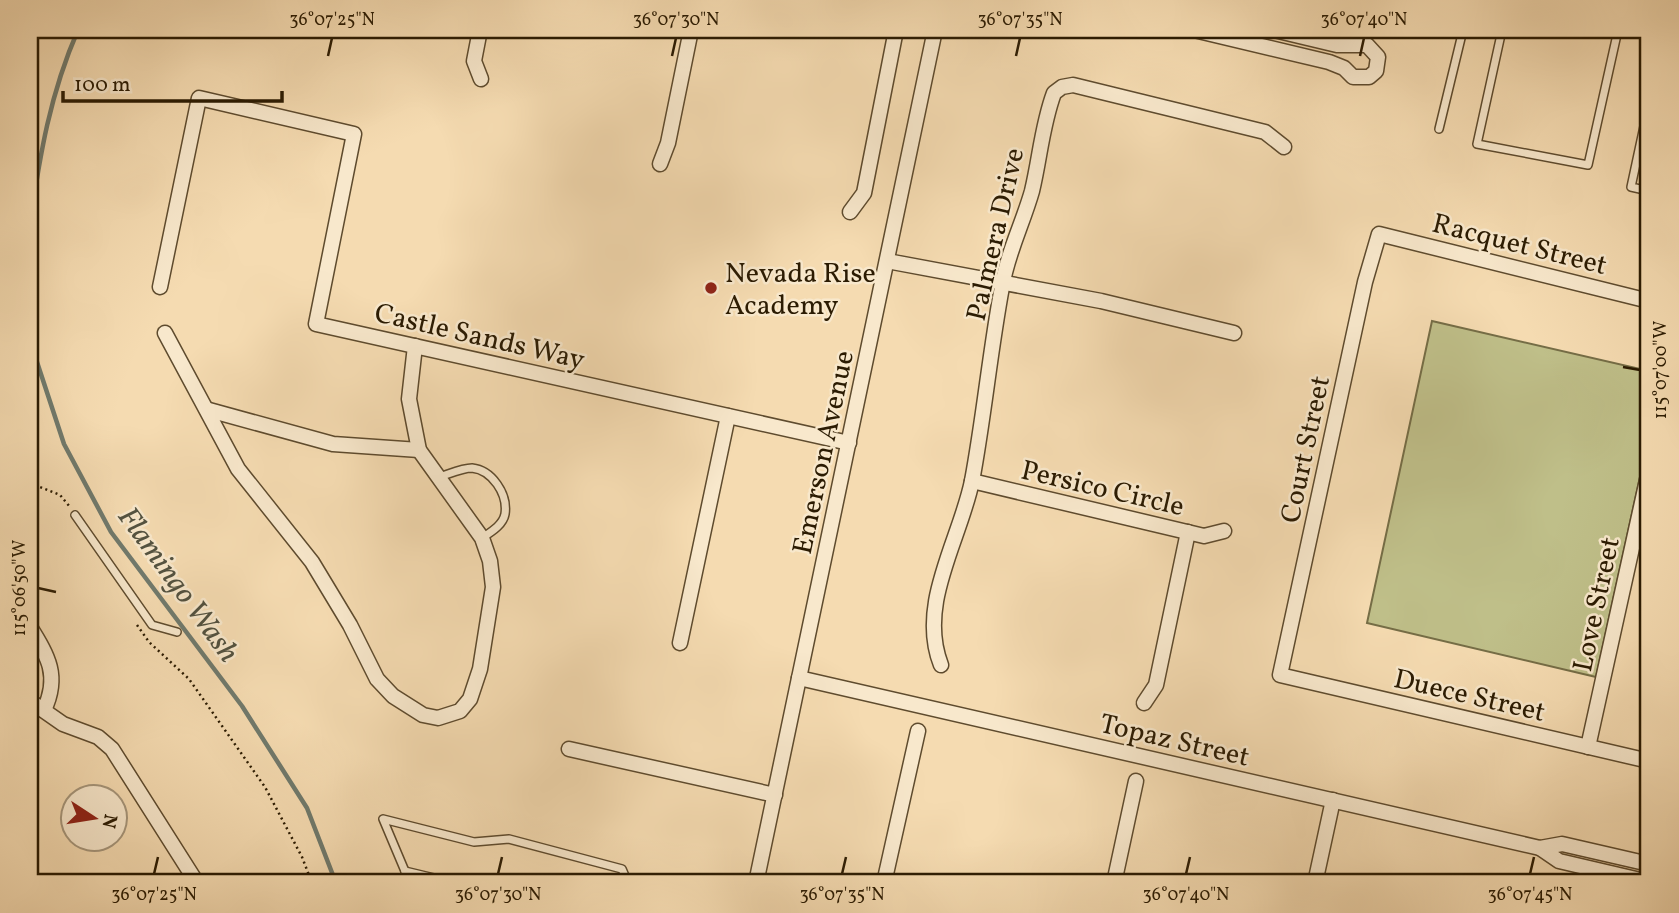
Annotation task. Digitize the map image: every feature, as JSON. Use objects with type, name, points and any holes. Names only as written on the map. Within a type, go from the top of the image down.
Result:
[{"type":"street","points":[[480,30],[474,61],[481,79]]},
{"type":"street","points":[[660,164],[668,144],[691,30]]},
{"type":"street","points":[[850,212],[863,193],[896,30]]},
{"type":"street","name":"Emerson Avenue","points":[[756,883],[935,30]]},
{"type":"street","points":[[1194,30],[1311,57],[1343,68],[1353,77],[1370,76],[1376,71],[1378,57],[1367,45],[1274,30]]},
{"type":"street","name":"Palmera Drive","points":[[941,665],[933,646],[939,585],[972,481],[974,456],[985,415],[1002,285],[1032,190],[1048,109],[1054,93],[1062,87],[1073,85],[1265,132],[1284,147]]},
{"type":"street","name":"Castle Sands Way","points":[[160,287],[199,97],[354,134],[316,324],[849,443]]},
{"type":"street","name":"Racquet Street","points":[[1379,234],[1649,301]]},
{"type":"street","name":"Court Street","points":[[1280,675],[1365,282],[1379,234]]},
{"type":"street","points":[[887,261],[1002,285],[1101,301],[1234,333]]},
{"type":"street","points":[[165,333],[209,410],[238,469],[312,562],[350,625],[377,679],[393,696],[423,715],[438,718],[460,711],[470,699],[480,669],[494,587],[491,561],[482,537],[419,450],[409,399],[415,346]]},
{"type":"street","points":[[209,410],[333,444],[419,450]]},
{"type":"street","points":[[680,643],[728,416]]},
{"type":"street","name":"Love Street","points":[[1588,747],[1649,471]]},
{"type":"street","name":"Persico Circle","points":[[972,481],[1204,536],[1224,531]]},
{"type":"street","points":[[1144,703],[1156,685],[1188,532]]},
{"type":"street","points":[[30,627],[47,654],[53,691],[44,710]]},
{"type":"street","name":"Duece Street","points":[[1280,675],[1312,687],[1649,761]]},
{"type":"street","name":"Topaz Street","points":[[799,678],[1540,848],[1559,861],[1596,877],[1649,882]]},
{"type":"street","points":[[30,701],[63,724],[98,737],[112,749],[196,883]]},
{"type":"street","points":[[884,883],[918,731]]},
{"type":"street","points":[[569,748],[775,795]]},
{"type":"street","points":[[1114,883],[1136,781]]},
{"type":"street","points":[[1315,883],[1333,800]]},
{"type":"street","name":"Topaz Street","points":[[1540,848],[1562,844],[1649,864]]},
{"type":"lane","points":[[1439,30],[1462,32],[1440,129]]},
{"type":"lane","points":[[1502,30],[1478,144],[1588,166],[1618,30]]},
{"type":"lane","points":[[1311,57],[1317,36]]},
{"type":"lane","points":[[1649,103],[1631,187],[1649,191]]},
{"type":"lane","points":[[438,477],[469,468],[483,471],[498,484],[504,500],[505,516],[496,528],[482,537]]},
{"type":"lane","points":[[75,514],[152,625],[177,632]]},
{"type":"lane","points":[[410,883],[383,819],[474,842],[509,838],[622,869],[628,883]]},
{"type":"lane","points":[[405,871],[455,883]]},
{"type":"path","points":[[30,483],[60,495],[75,514]]},
{"type":"path","points":[[135,621],[149,642],[189,679],[265,787],[302,857],[312,883]]},
{"type":"green space","points":[[1432,321],[1649,371],[1649,436],[1596,677],[1367,623]]},
{"type":"waterway","name":"Flamingo Wash","points":[[30,224],[47,125],[60,77],[78,30]]},
{"type":"waterway","name":"Flamingo Wash","points":[[30,293],[35,356],[64,444],[111,532],[242,706],[307,808],[336,883]]},
{"type":"place","name":"Nevada Rise Academy","points":[[711,288]]}]
